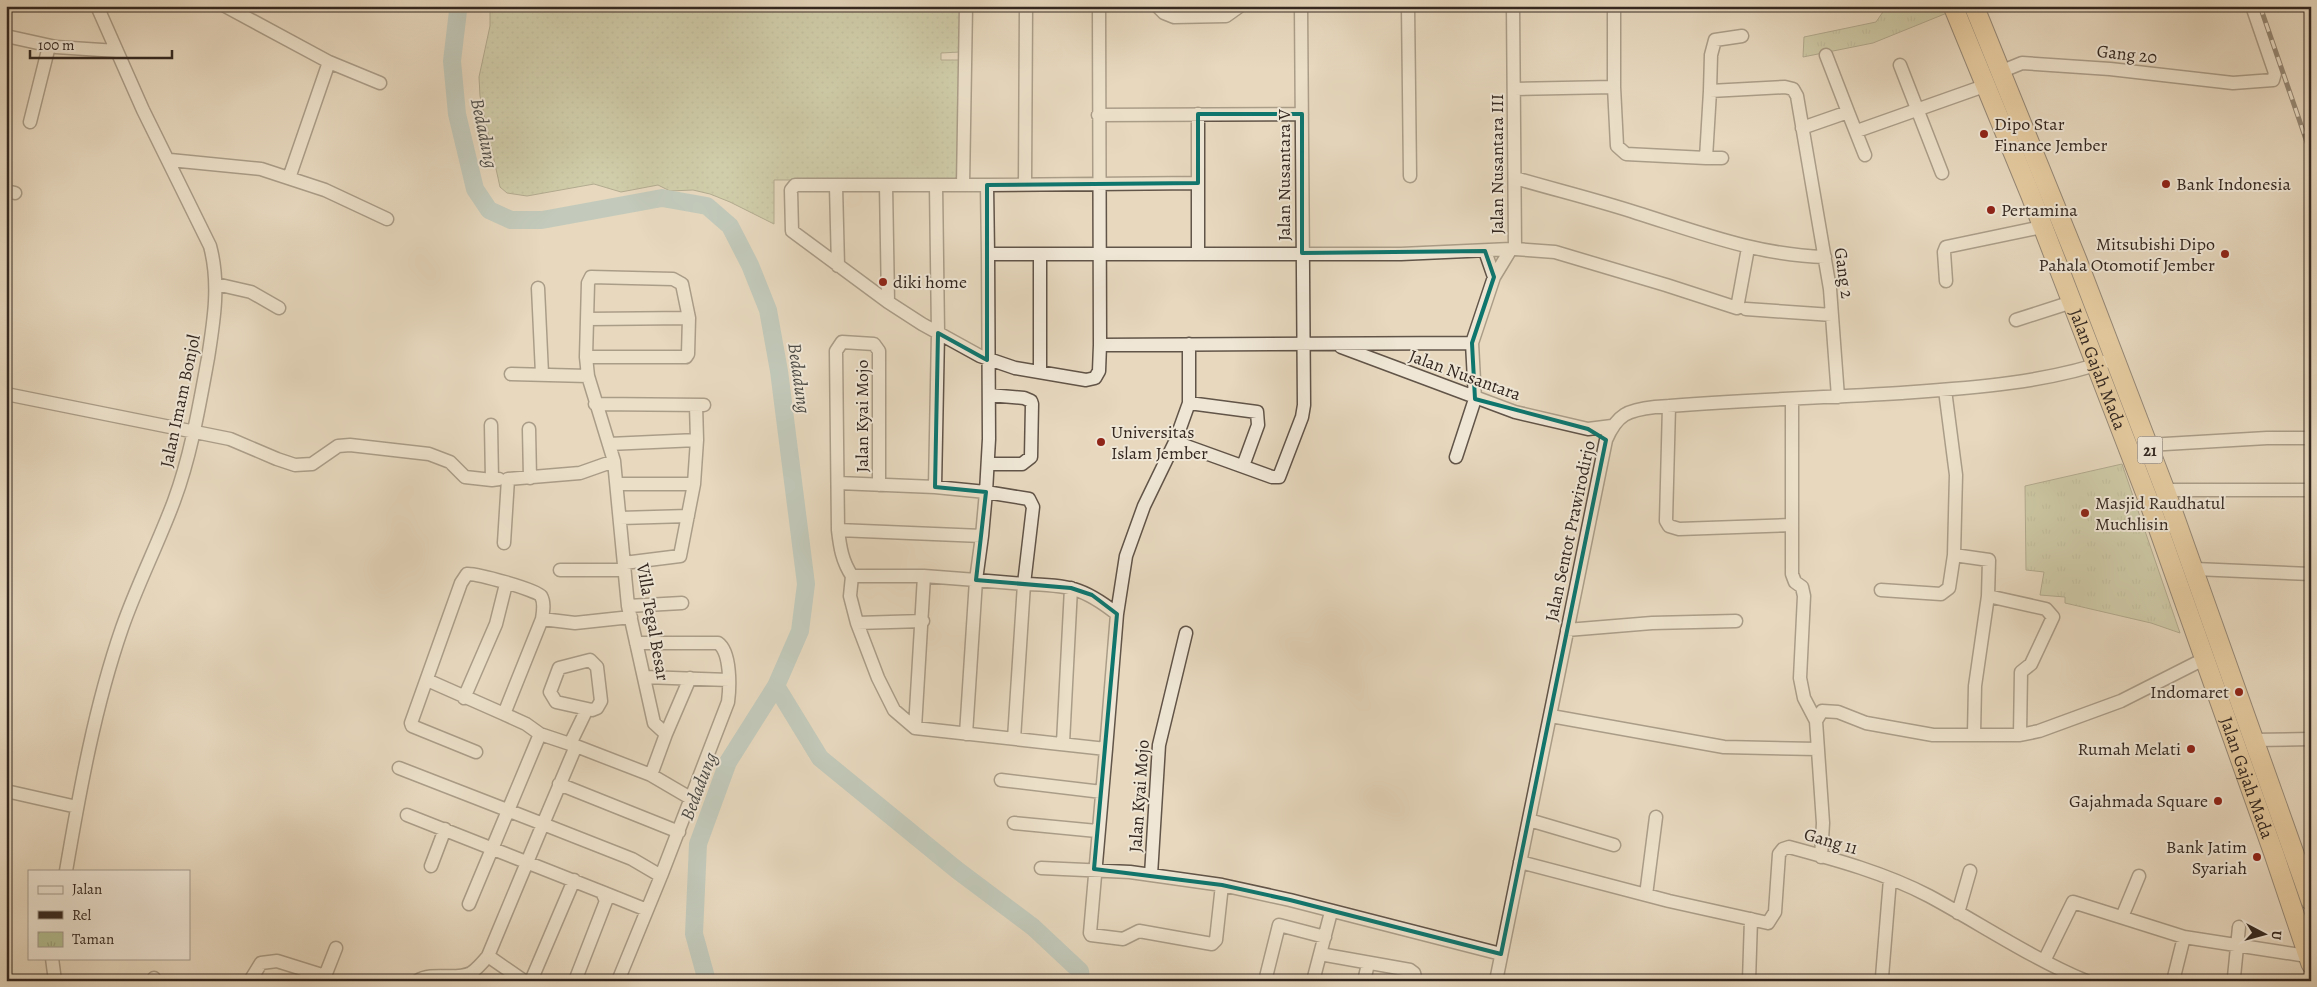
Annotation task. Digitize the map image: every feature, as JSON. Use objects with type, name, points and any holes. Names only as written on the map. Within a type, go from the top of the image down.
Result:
[{"type":"highway","name":"Jalan Gajah Mada","points":[[1953,6],[2072,302],[2148,445],[2195,569],[2253,740],[2311,901]]},
{"type":"highway","name":"Jalan Gajah Mada","points":[[1974,6],[2070,242],[2105,361],[2158,528],[2274,854],[2309,960]]},
{"type":"street","name":"Jalan Imam Bonjol","points":[[66,870],[106,678],[136,592],[174,502],[195,431],[214,321],[216,284],[216,267],[210,246],[117,51],[98,6]]},
{"type":"street","points":[[225,6],[245,10],[329,62],[380,83]]},
{"type":"street","points":[[963,185],[966,6]]},
{"type":"street","points":[[1025,184],[1026,6]]},
{"type":"street","points":[[1099,6],[1098,115],[1098,183],[1098,254],[1100,345],[1099,371],[1095,378],[1086,380],[1015,368],[987,359],[938,334],[888,302],[795,234],[790,225],[792,186],[797,184],[836,186],[1098,183],[1198,183]]},
{"type":"street","points":[[1158,6],[1168,15],[1174,17],[1226,16],[1240,6]]},
{"type":"street","name":"Jalan Nusantara V","points":[[1242,466],[1272,477],[1279,477],[1304,411],[1301,6]]},
{"type":"street","points":[[1408,6],[1410,176]]},
{"type":"street","name":"Jalan Nusantara III","points":[[1456,457],[1475,399],[1472,343],[1494,277],[1513,249],[1515,178],[1513,6]]},
{"type":"street","points":[[1614,6],[1616,142],[1620,151],[1626,154],[1722,158]]},
{"type":"street","name":"Gang 20","points":[[2000,72],[2022,63],[2110,69],[2233,83],[2273,80],[2275,73],[2252,6]]},
{"type":"street","points":[[6,36],[49,46],[117,51]]},
{"type":"street","points":[[1706,158],[1711,55],[1715,40],[1742,36]]},
{"type":"street","points":[[30,122],[49,46]]},
{"type":"street","points":[[1826,55],[1865,155]]},
{"type":"street","points":[[289,178],[329,62]]},
{"type":"street","points":[[1900,65],[1942,173]]},
{"type":"street","points":[[1857,131],[1986,85]]},
{"type":"street","points":[[1514,89],[1614,87]]},
{"type":"street","name":"Gang 2","points":[[1710,91],[1790,87],[1796,96],[1825,257],[1832,315],[1838,397]]},
{"type":"street","points":[[1802,128],[1848,112]]},
{"type":"street","points":[[1198,114],[1198,253]]},
{"type":"street","points":[[1098,115],[1302,114]]},
{"type":"street","points":[[170,160],[245,166],[325,190],[387,219]]},
{"type":"street","points":[[1515,178],[1624,209],[1748,248],[1790,256],[1825,257]]},
{"type":"street","points":[[886,185],[888,302]]},
{"type":"street","points":[[935,487],[938,334],[936,185]]},
{"type":"street","points":[[966,734],[976,580],[989,464],[987,185]]},
{"type":"street","points":[[836,186],[838,266]]},
{"type":"street","points":[[1946,280],[1944,252],[1946,247],[2042,227]]},
{"type":"street","points":[[988,254],[1485,251],[1513,249],[1555,252],[1666,284],[1737,308],[1748,248]]},
{"type":"street","points":[[1485,251],[1494,277]]},
{"type":"street","points":[[1040,254],[1040,372]]},
{"type":"street","name":"Villa Tegal Besar","points":[[666,734],[654,723],[636,643],[624,567],[614,461],[588,376],[586,357],[588,283],[591,277],[677,280],[684,287],[689,318]]},
{"type":"street","points":[[216,284],[251,292],[279,308]]},
{"type":"street","points":[[538,288],[542,374]]},
{"type":"street","points":[[2016,320],[2072,302]]},
{"type":"street","points":[[1746,309],[1832,315]]},
{"type":"street","points":[[586,357],[684,358],[688,354],[689,318],[588,319]]},
{"type":"street","name":"Jalan Kyai Mojo","points":[[879,485],[879,351],[874,344],[842,342],[836,351],[838,530],[844,565],[852,576],[850,596],[857,623],[887,699],[902,719],[914,728],[1106,749]]},
{"type":"street","points":[[1100,345],[1472,343]]},
{"type":"street","name":"Jalan Kyai Mojo","points":[[1189,344],[1188,403],[1175,442],[1144,506],[1126,556],[1117,614],[1090,932],[1094,936],[1123,939],[1139,931],[1212,944],[1216,940],[1222,886]]},
{"type":"street","name":"Jalan Nusantara","points":[[1334,344],[1475,399],[1515,412],[1588,430]]},
{"type":"street","name":"Jalan Sentot Prawirodirjo","points":[[1496,981],[1606,440],[1612,426],[1624,414],[1634,410],[1669,406],[1945,390],[2006,383],[2105,361]]},
{"type":"street","points":[[511,374],[588,376]]},
{"type":"street","points":[[1881,590],[1896,593],[1944,592],[1949,588],[1954,555],[1956,475],[1945,390]]},
{"type":"street","points":[[6,394],[230,439],[277,460],[296,465],[312,464],[338,446],[350,445],[429,454],[450,462],[465,477],[492,480],[580,473],[614,461]]},
{"type":"street","points":[[989,395],[1024,398],[1031,400],[1032,404],[1031,457],[1028,462],[1022,464],[989,464]]},
{"type":"street","points":[[1792,399],[1792,574],[1795,582],[1802,587],[1804,596],[1800,678],[1804,698],[1816,721],[1823,823],[1821,857]]},
{"type":"street","points":[[1175,442],[1242,466],[1258,425],[1257,412],[1188,403]]},
{"type":"street","points":[[560,570],[624,567],[680,556],[694,484],[700,405],[595,404]]},
{"type":"street","points":[[1669,406],[1666,521],[1669,526],[1679,529],[1791,525]]},
{"type":"street","points":[[491,425],[492,480]]},
{"type":"street","points":[[1588,430],[1612,426]]},
{"type":"street","points":[[529,429],[530,478]]},
{"type":"street","points":[[1588,430],[1606,440]]},
{"type":"street","points":[[2148,445],[2267,438],[2311,438]]},
{"type":"street","points":[[609,444],[696,440]]},
{"type":"street","points":[[504,543],[508,479]]},
{"type":"street","name":"Jalan Kyai Mojo","points":[[838,483],[935,487],[986,492],[1031,501],[1033,507],[1024,584]]},
{"type":"street","points":[[617,484],[694,484]]},
{"type":"street","points":[[2165,490],[2311,490]]},
{"type":"street","points":[[620,518],[688,516]]},
{"type":"street","points":[[838,530],[982,536]]},
{"type":"street","points":[[1954,555],[1989,560],[1988,596],[1975,686],[1974,734]]},
{"type":"street","points":[[2195,569],[2311,574]]},
{"type":"street","points":[[476,752],[412,726],[411,720],[465,575],[476,574],[506,584],[522,586],[537,592],[542,597],[544,606],[542,619],[504,714]]},
{"type":"street","points":[[852,576],[924,576],[1071,588],[1092,595],[1117,614]]},
{"type":"street","points":[[914,728],[923,621],[924,576]]},
{"type":"street","points":[[464,698],[496,624],[506,584]]},
{"type":"street","points":[[1014,739],[1024,584]]},
{"type":"street","points":[[1063,744],[1071,588]]},
{"type":"street","points":[[1988,596],[2046,609],[2053,617],[2031,664],[2021,672],[2020,735]]},
{"type":"street","points":[[542,619],[575,623],[630,611],[682,603]]},
{"type":"street","points":[[857,623],[923,621]]},
{"type":"street","points":[[1567,630],[1652,623],[1736,621]]},
{"type":"street","name":"Jalan Kyai Mojo","points":[[1151,875],[1158,745],[1186,633]]},
{"type":"street","points":[[618,981],[679,832],[728,702],[729,680],[722,648],[718,643],[636,643]]},
{"type":"street","points":[[1816,721],[1822,711],[1832,711],[1866,723],[1933,735],[2020,735],[2039,731],[2121,701],[2204,659]]},
{"type":"street","points":[[590,660],[597,665],[602,701],[597,708],[586,710],[556,702],[552,698],[550,692],[561,666],[590,660]]},
{"type":"street","points":[[644,677],[729,680]]},
{"type":"street","points":[[651,775],[690,678]]},
{"type":"street","points":[[427,680],[526,724],[540,734],[651,775],[692,799]]},
{"type":"street","points":[[417,981],[426,977],[465,975],[472,972],[488,956],[526,860],[559,784],[586,710]]},
{"type":"street","points":[[1551,716],[1724,747],[1817,749]]},
{"type":"street","points":[[469,904],[506,811],[540,734]]},
{"type":"street","points":[[2253,740],[2311,739]]},
{"type":"street","points":[[400,768],[632,859],[661,876]]},
{"type":"street","points":[[1001,780],[1102,792]]},
{"type":"street","points":[[559,784],[679,832]]},
{"type":"street","points":[[6,791],[78,807]]},
{"type":"street","points":[[407,814],[647,910]]},
{"type":"street","points":[[1646,895],[1656,817]]},
{"type":"street","points":[[1529,820],[1614,845]]},
{"type":"street","points":[[1014,823],[1097,832]]},
{"type":"street","points":[[431,866],[445,829]]},
{"type":"street","name":"Gang 11","points":[[1520,862],[1646,895],[1768,923],[1772,918],[1777,894],[1779,854],[1782,849],[1789,847],[1890,879],[1958,913],[2044,961],[2086,981]]},
{"type":"street","name":"Jalan Kyai Mojo","points":[[1041,868],[1094,869],[1151,875],[1222,886],[1290,900],[1501,954]]},
{"type":"street","points":[[1958,913],[1970,871]]},
{"type":"street","points":[[2122,917],[2139,876]]},
{"type":"street","points":[[1884,981],[1882,977],[1890,879]]},
{"type":"street","points":[[531,981],[574,880]]},
{"type":"street","points":[[575,981],[606,901],[602,892]]},
{"type":"street","points":[[2044,961],[2072,902],[2184,936],[2309,960]]},
{"type":"street","points":[[1313,981],[1331,912]]},
{"type":"street","points":[[1749,981],[1751,919]]},
{"type":"street","points":[[1265,981],[1279,925],[1325,937]]},
{"type":"street","points":[[2234,977],[2239,927]]},
{"type":"street","points":[[2173,981],[2184,936]]},
{"type":"street","points":[[250,981],[261,964],[268,961],[277,961],[325,978],[336,948]]},
{"type":"street","points":[[1320,954],[1413,975]]},
{"type":"street","points":[[488,956],[524,981]]},
{"type":"street","points":[[52,960],[54,981]]},
{"type":"street","points":[[1364,981],[1368,964]]},
{"type":"highlighted area","points":[[1198,114],[1302,114],[1302,253],[1485,251],[1494,277],[1472,343],[1475,399],[1588,429],[1606,440],[1501,954],[1290,900],[1222,885],[1094,869],[1117,614],[1092,595],[1071,588],[976,580],[986,492],[935,487],[938,333],[987,360],[987,185],[1198,183]]},
{"type":"green space","points":[[490,6],[960,6],[960,52],[941,53],[941,60],[961,60],[960,174],[953,180],[774,180],[774,224],[710,194],[693,190],[670,191],[658,185],[621,192],[594,184],[527,196],[507,193],[500,187],[480,96],[479,77],[490,26]]},
{"type":"green space","points":[[1887,6],[1945,6],[1947,13],[1873,43],[1803,57],[1804,37],[1876,22]]},
{"type":"green space","points":[[2122,464],[2180,633],[2151,623],[2065,603],[2065,597],[2040,595],[2044,572],[2026,570],[2025,486]]},
{"type":"waterway","name":"Bedadung","points":[[460,6],[452,61],[457,114],[475,189],[489,210],[511,220],[542,220],[662,198],[707,206],[730,226],[750,265],[768,310],[779,371],[806,584],[800,631],[776,686],[728,762],[698,844],[694,934],[707,981]]},
{"type":"waterway","points":[[776,686],[820,758],[957,870],[1033,927],[1080,971],[1081,981]]},
{"type":"railway","points":[[2260,6],[2311,154]]},
{"type":"place","name":"Dipo Star Finance Jember","points":[[1984,134]]},
{"type":"place","name":"Bank Indonesia","points":[[2166,184]]},
{"type":"place","name":"Pertamina","points":[[1991,210]]},
{"type":"place","name":"Mitsubishi Dipo Pahala Otomotif Jember","points":[[2225,254]]},
{"type":"place","name":"diki home","points":[[883,282]]},
{"type":"place","name":"Universitas Islam Jember","points":[[1101,442]]},
{"type":"place","name":"Masjid Raudhatul Muchlisin","points":[[2085,513]]},
{"type":"place","name":"Indomaret","points":[[2239,692]]},
{"type":"place","name":"Rumah Melati","points":[[2191,749]]},
{"type":"place","name":"Gajahmada Square","points":[[2218,801]]},
{"type":"place","name":"Bank Jatim Syariah","points":[[2257,857]]}]
